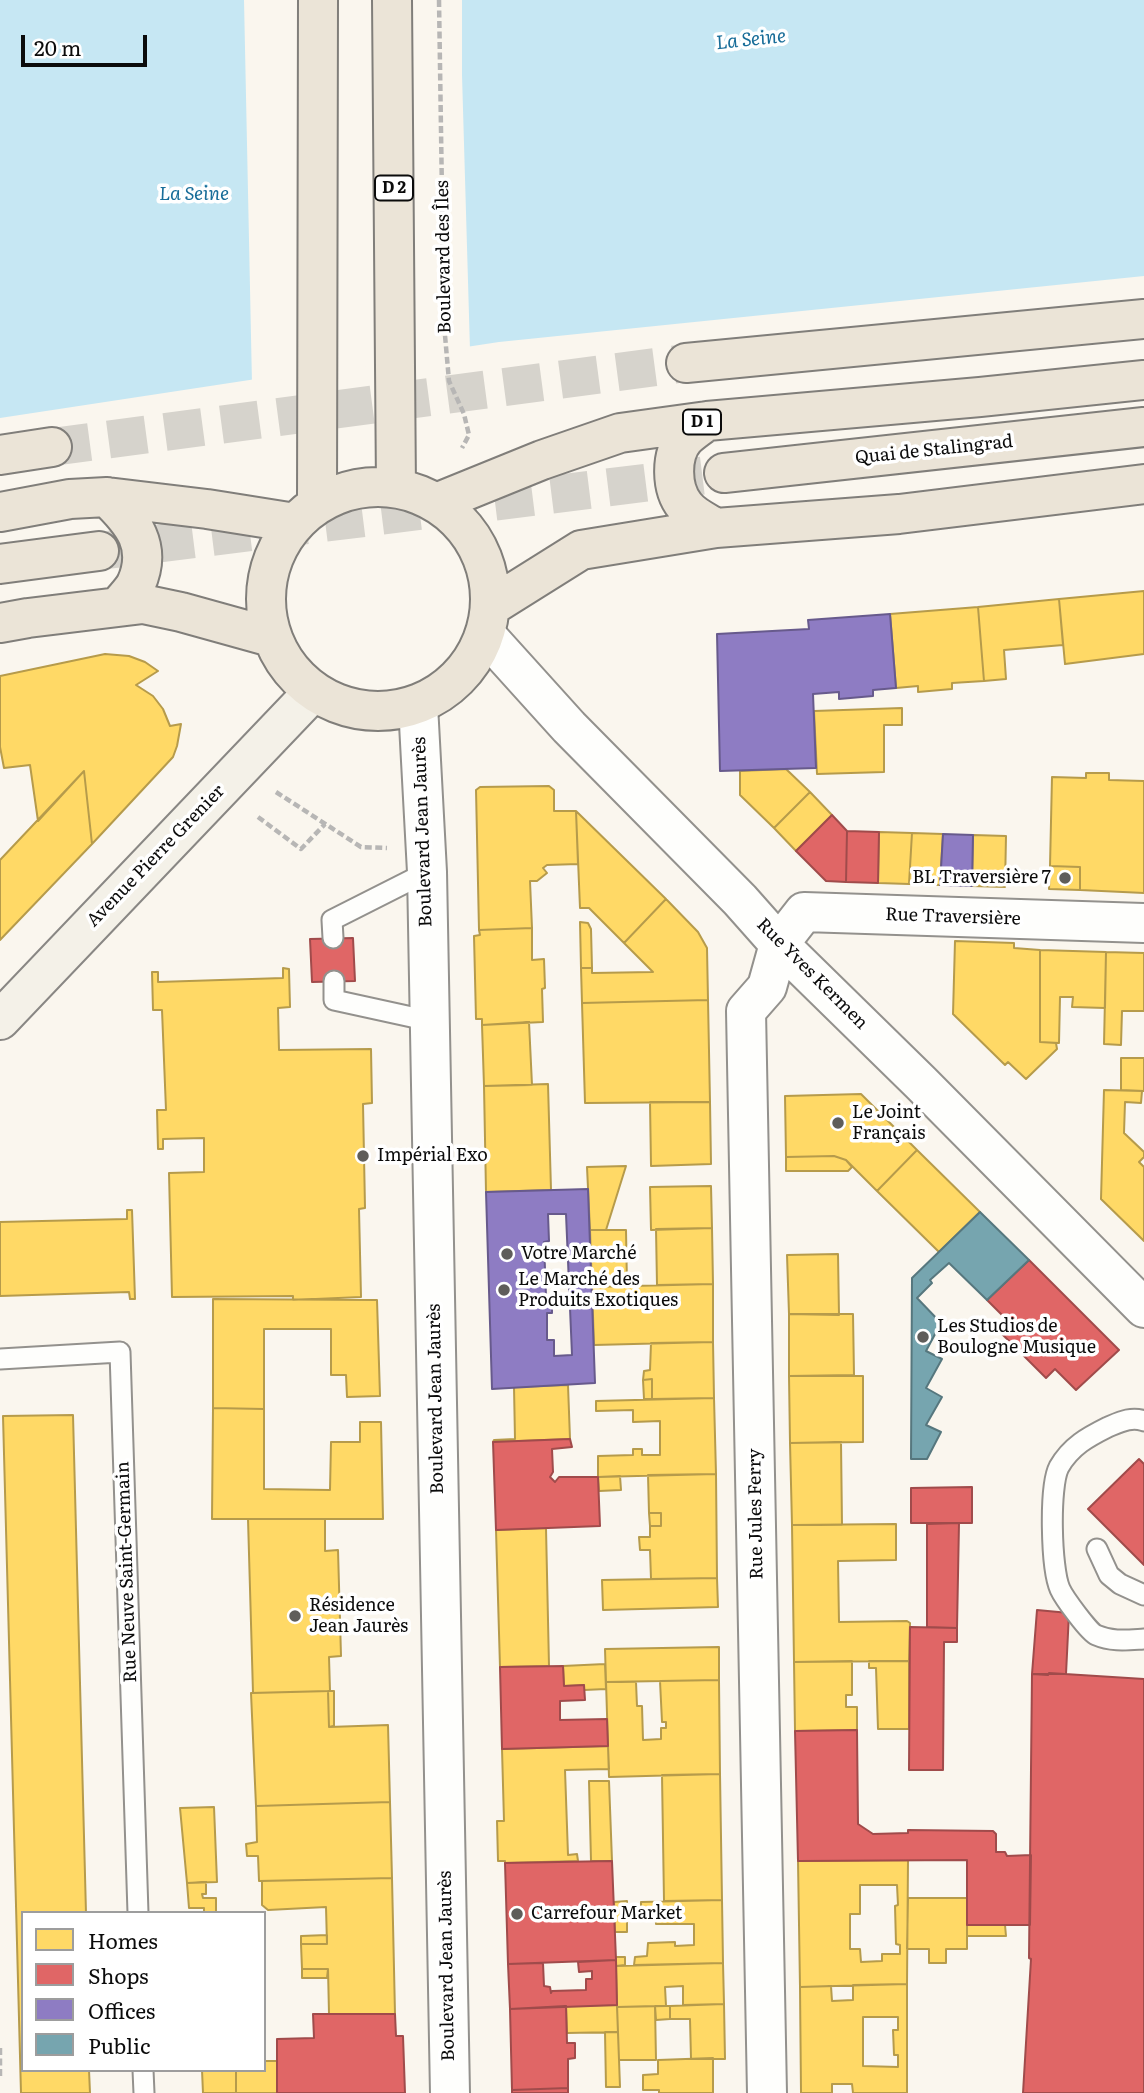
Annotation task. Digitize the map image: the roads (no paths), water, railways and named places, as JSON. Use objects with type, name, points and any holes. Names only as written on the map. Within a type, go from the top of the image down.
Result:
[{"type":"main road","points":[[306,514],[318,387],[318,0]]},
{"type":"main road","name":"D 2","points":[[392,0],[396,488]]},
{"type":"main road","points":[[686,363],[1144,320]]},
{"type":"main road","name":"D 1","points":[[436,503],[542,460],[620,433],[707,421],[1144,380]]},
{"type":"main road","name":"D 1","points":[[707,421],[684,439],[678,451],[674,472],[683,505],[716,528]]},
{"type":"main road","name":"Quai de Stalingrad","points":[[724,473],[1144,428]]},
{"type":"main road","points":[[0,455],[52,447]]},
{"type":"main road","points":[[488,620],[581,550],[716,528],[899,514],[1144,484]]},
{"type":"main road","points":[[368,487],[396,488],[436,503],[460,522],[478,547],[488,576],[488,620],[470,664],[447,688],[418,705],[382,712],[346,707],[313,692],[288,668],[271,637],[265,607],[267,576],[278,548],[306,514],[342,492],[368,487]]},
{"type":"main road","points":[[0,512],[71,499],[107,497],[207,509],[306,514]]},
{"type":"main road","points":[[107,497],[127,517],[139,538],[143,552],[135,585],[119,606]]},
{"type":"main road","points":[[0,564],[99,551]]},
{"type":"main road","points":[[0,623],[143,604],[271,637]]},
{"type":"main road","name":"Avenue Pierre Grenier","points":[[0,1020],[313,692]]},
{"type":"street","name":"Rue Yves Kermen","points":[[488,620],[569,727],[740,900],[779,944],[1144,1308]]},
{"type":"street","name":"Boulevard Jean Jaurès","points":[[418,705],[426,860],[430,1021],[450,2093]]},
{"type":"street","name":"Rue Traversière","points":[[779,944],[804,912],[1144,923]]},
{"type":"street","name":"Rue Jules Ferry","points":[[767,2093],[746,1011],[767,987],[779,944]]},
{"type":"lane","points":[[333,939],[332,920],[426,860]]},
{"type":"lane","points":[[334,981],[334,1000],[430,1021]]},
{"type":"lane","name":"Rue Neuve Saint-Germain","points":[[0,1359],[120,1352],[138,1911]]},
{"type":"lane","points":[[1144,1421],[1138,1418],[1122,1420],[1087,1437],[1072,1448],[1058,1469],[1052,1505],[1055,1574],[1060,1591],[1093,1634],[1115,1641],[1144,1639]]},
{"type":"lane","points":[[1097,1549],[1109,1575],[1120,1584],[1144,1595]]},
{"type":"lane","points":[[143,2072],[144,2093]]},
{"type":"water","name":"La Seine","points":[[0,0],[1144,0],[1144,276],[499,342],[0,418]]},
{"type":"tunnel","points":[[52,447],[686,363]]},
{"type":"tunnel","points":[[99,551],[724,473]]},
{"type":"place","name":"BL Traversière 7","points":[[1065,878]]},
{"type":"place","name":"Le Joint Français","points":[[838,1123]]},
{"type":"place","name":"Impérial Exo","points":[[363,1156]]},
{"type":"place","name":"Votre Marché","points":[[507,1254]]},
{"type":"place","name":"Le Marché des Produits Exotiques","points":[[504,1290]]},
{"type":"place","name":"Les Studios de Boulogne Musique","points":[[923,1337]]},
{"type":"place","name":"Résidence Jean Jaurès","points":[[295,1616]]},
{"type":"place","name":"Carrefour Market","points":[[517,1914]]}]
